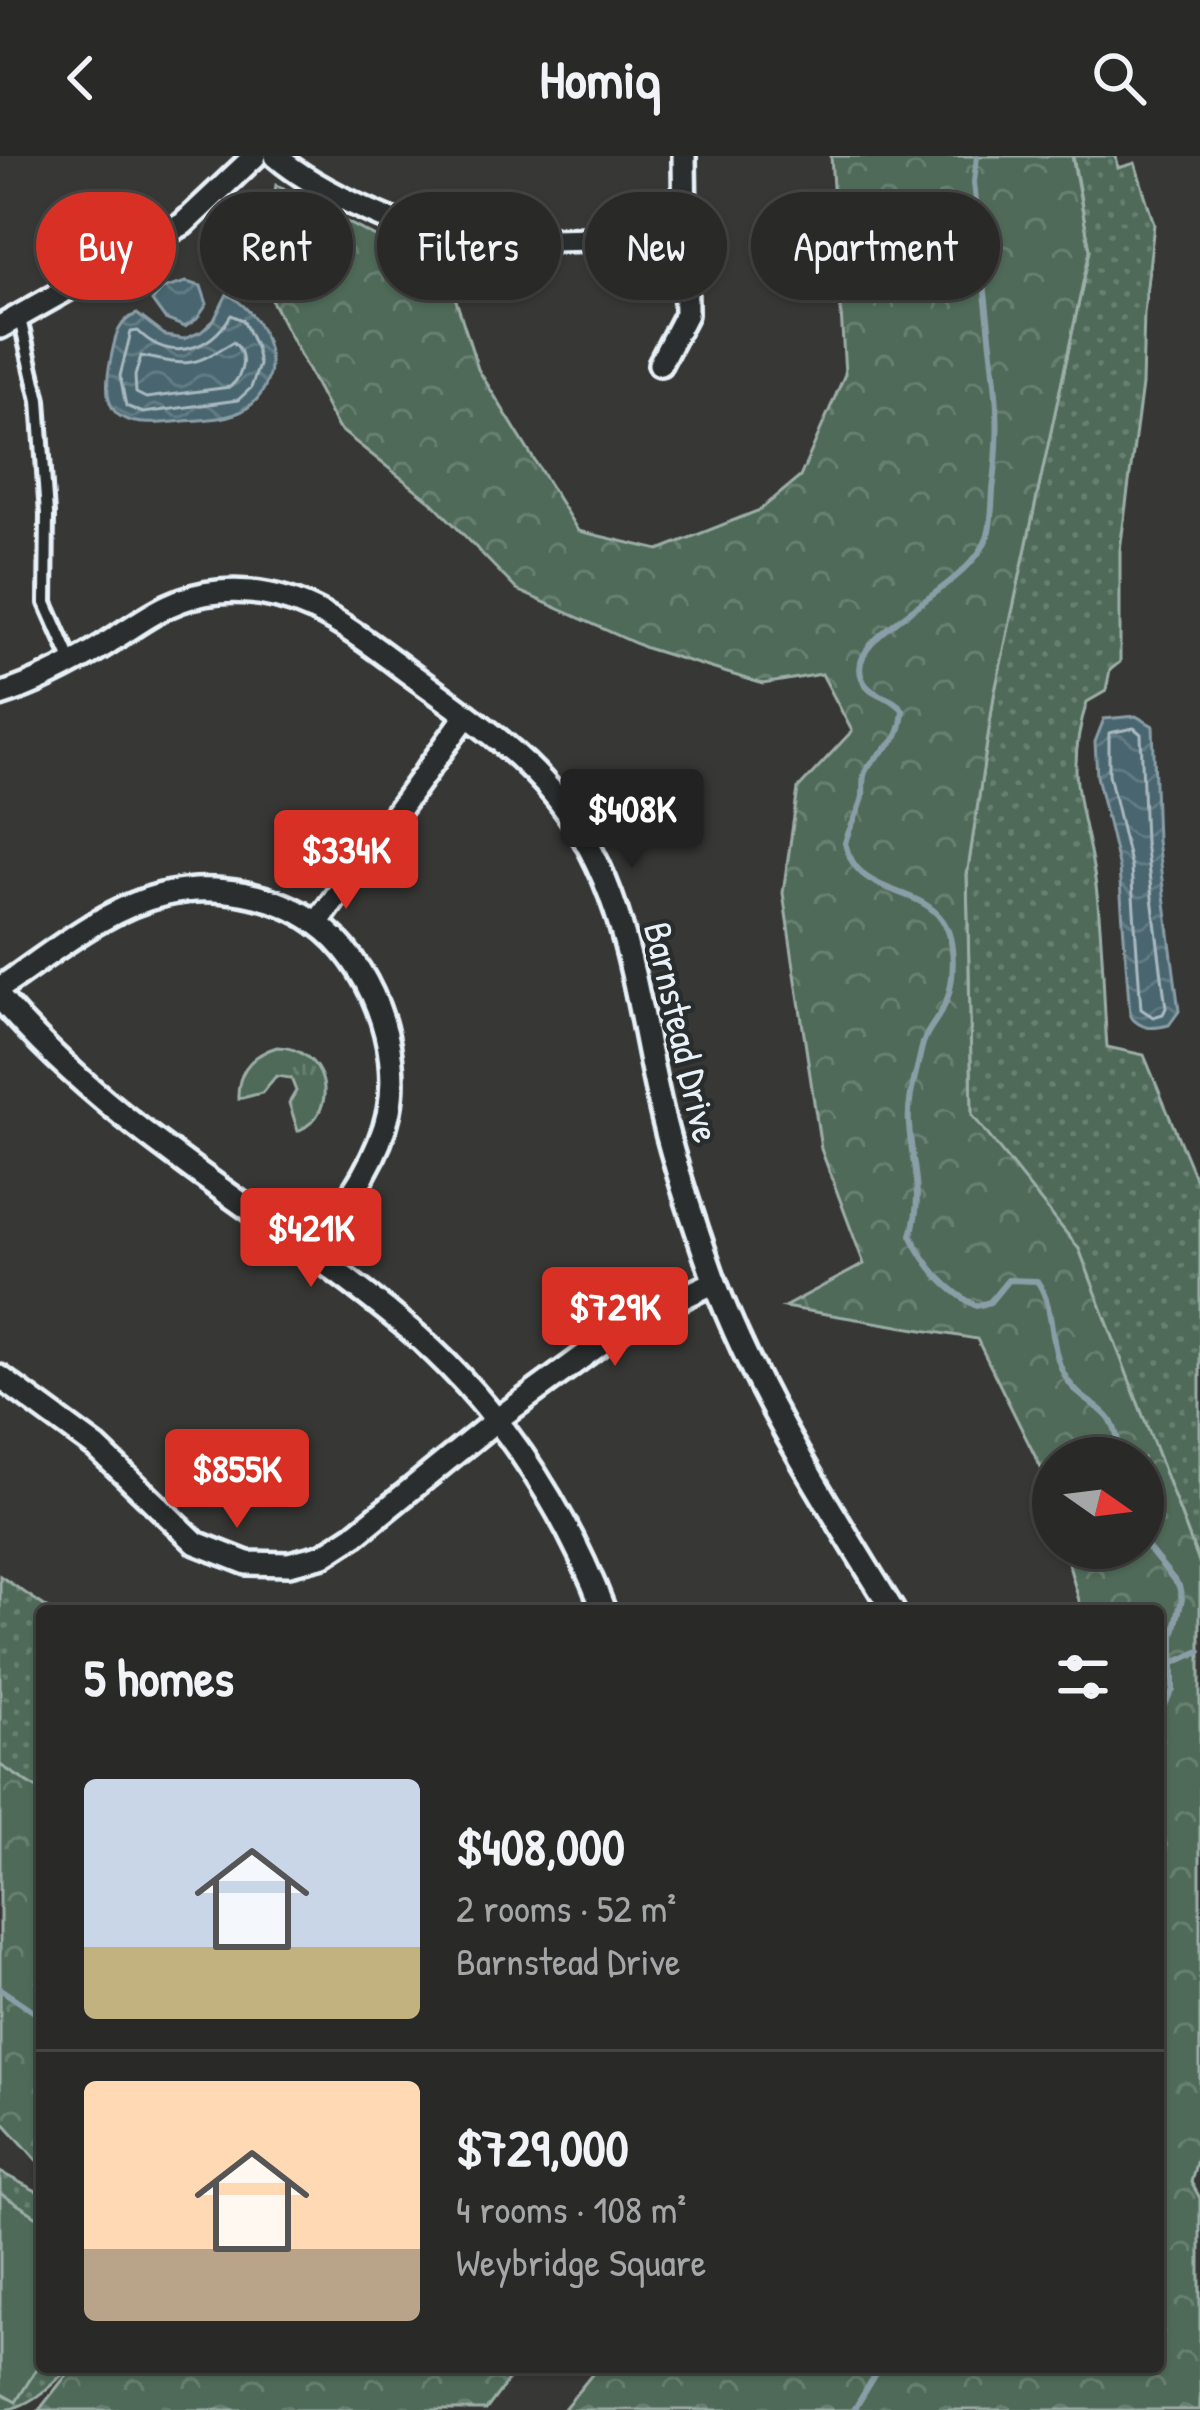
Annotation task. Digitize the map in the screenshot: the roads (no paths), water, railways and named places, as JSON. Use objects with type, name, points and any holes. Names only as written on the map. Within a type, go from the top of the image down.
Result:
[{"type":"street","points":[[10,323],[183,224],[255,156]]},
{"type":"street","points":[[276,156],[367,207],[438,238],[463,242],[585,239]]},
{"type":"street","points":[[684,156],[684,192]]},
{"type":"street","points":[[660,364],[686,314],[686,300]]},
{"type":"street","name":"Barnstead Drive","points":[[0,695],[73,664],[136,621],[184,599],[216,592],[268,593],[331,615],[519,758],[557,798],[595,858],[612,896],[626,935],[663,1120],[715,1282],[800,1462],[889,1605]]},
{"type":"street","points":[[317,923],[467,715]]},
{"type":"street","points":[[0,988],[106,917],[169,893],[221,890],[248,894],[317,923],[359,971],[379,1007],[393,1074],[380,1142],[310,1254]]},
{"type":"street","points":[[0,998],[44,1049],[98,1099],[404,1324],[456,1374],[495,1421],[569,1528],[601,1605]]},
{"type":"street","points":[[0,1377],[97,1448],[196,1543],[229,1558],[267,1565],[324,1555],[629,1323],[715,1282]]},
{"type":"lane","points":[[10,323],[39,400],[46,603],[73,664]]},
{"type":"water","points":[[176,285],[200,286],[200,300],[207,304],[185,327],[165,319],[152,301],[176,300]]},
{"type":"water","points":[[224,300],[236,300],[262,331],[269,375],[252,404],[217,418],[148,423],[133,422],[113,409],[108,380],[116,338],[125,321],[137,314],[166,336],[184,339],[214,320]]},
{"type":"water","points":[[1136,716],[1153,726],[1157,841],[1179,1011],[1169,1025],[1152,1028],[1130,1016],[1119,869],[1097,776],[1095,742],[1104,719]]},
{"type":"waterway","points":[[977,156],[974,182],[997,408],[989,530],[977,555],[889,627],[861,661],[865,684],[903,710],[896,737],[866,770],[862,802],[845,843],[862,873],[932,909],[943,921],[952,949],[949,993],[923,1044],[911,1097],[909,1125],[917,1193],[911,1235],[938,1276],[976,1306],[990,1302],[1008,1280],[1037,1281],[1064,1374],[1107,1415],[1117,1437]]},
{"type":"waterway","points":[[1164,1568],[1179,1586],[1182,1599],[1173,1636],[1173,1690],[1164,1705]]},
{"type":"waterway","points":[[1176,1662],[1200,1651]]},
{"type":"waterway","points":[[1164,1842],[1164,1852]]},
{"type":"waterway","points":[[0,1989],[36,2013]]},
{"type":"waterway","points":[[854,2410],[876,2373]]}]
